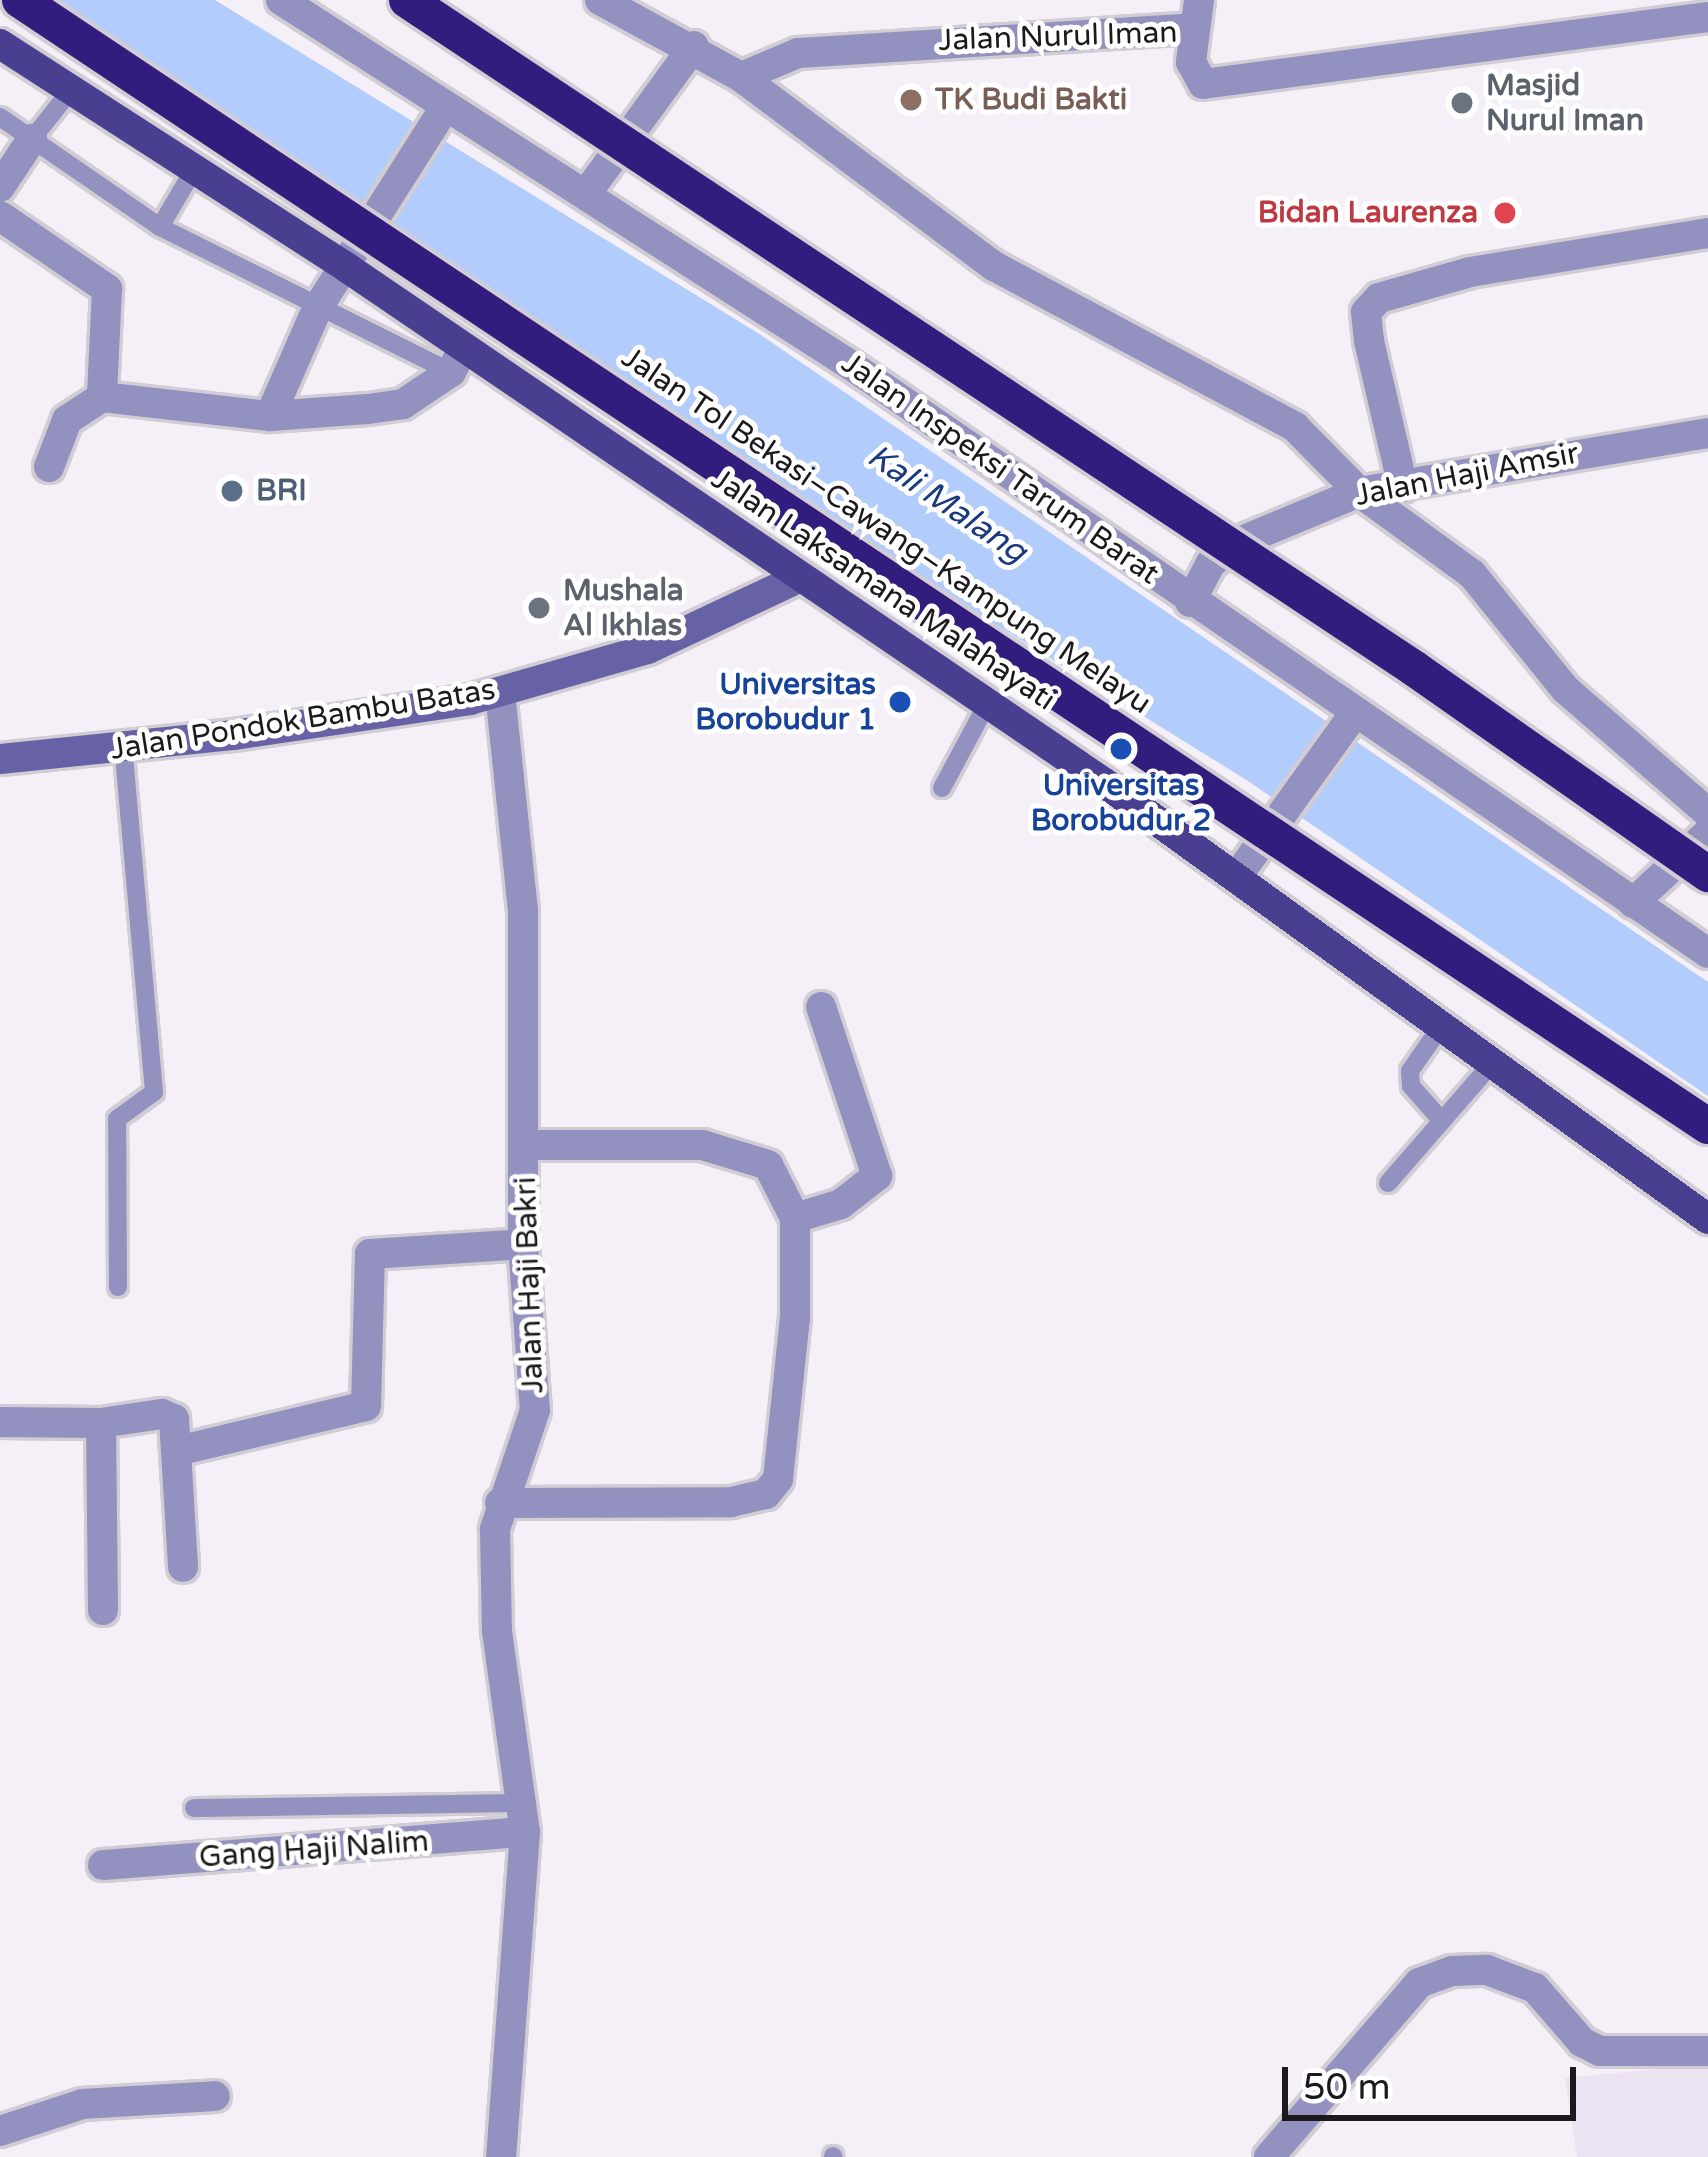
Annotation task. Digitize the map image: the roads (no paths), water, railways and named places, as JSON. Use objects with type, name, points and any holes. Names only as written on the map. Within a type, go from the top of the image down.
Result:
[{"type":"highway","name":"Jalan Tol Bekasi–Cawang–Kampung Melayu","points":[[20,0],[1708,1126]]},
{"type":"highway","points":[[407,0],[1415,669],[1708,874]]},
{"type":"main road","name":"Jalan Laksamana Malahayati","points":[[0,44],[346,267],[458,360],[801,577],[1238,875],[1708,1219]]},
{"type":"street","name":"Jalan Inspeksi Tarum Barat","points":[[281,0],[438,118],[586,194],[852,365],[1190,602],[1348,723],[1708,953]]},
{"type":"street","points":[[600,0],[694,46],[741,77],[994,266],[1295,427],[1359,492],[1472,574],[1565,689],[1708,814]]},
{"type":"street","name":"Jalan Nurul Iman","points":[[741,77],[798,52],[1195,14],[1194,77],[1203,84],[1708,17]]},
{"type":"street","points":[[586,194],[694,46]]},
{"type":"street","points":[[270,416],[317,309],[438,118]]},
{"type":"street","points":[[0,187],[32,139]]},
{"type":"street","points":[[0,216],[107,289],[102,397]]},
{"type":"street","points":[[1403,487],[1369,340],[1366,311],[1379,298],[1470,272],[1708,233]]},
{"type":"street","points":[[49,467],[67,420],[102,397],[270,416],[403,404],[458,360]]},
{"type":"street","name":"Jalan Haji Amsir","points":[[1190,602],[1211,563],[1239,542],[1359,492],[1708,433]]},
{"type":"street","name":"Jalan Pondok Bambu Batas","points":[[0,759],[123,748],[500,692],[648,649],[801,577]]},
{"type":"street","name":"Jalan Haji Bakri","points":[[500,692],[523,911],[523,1244],[535,1410],[500,1503],[497,1631],[524,1818],[501,2157]]},
{"type":"street","points":[[1238,875],[1348,723]]},
{"type":"street","points":[[1633,903],[1708,833]]},
{"type":"street","points":[[795,1218],[841,1204],[877,1177],[821,1007]]},
{"type":"street","points":[[500,1503],[731,1502],[766,1494],[778,1479],[788,1406],[795,1218],[768,1165],[742,1154],[664,1142],[525,1145]]},
{"type":"street","points":[[177,1450],[366,1406],[370,1254],[523,1244]]},
{"type":"street","points":[[0,1422],[101,1423],[170,1414],[177,1450],[183,1567]]},
{"type":"street","points":[[101,1423],[103,1610]]},
{"type":"street","name":"Gang Haji Nalim","points":[[103,1865],[524,1818]]},
{"type":"street","points":[[1269,2157],[1419,1983],[1452,1971],[1486,1970],[1535,1988],[1582,2042],[1600,2050],[1708,2051]]},
{"type":"street","points":[[0,2131],[82,2104],[215,2096]]},
{"type":"lane","points":[[32,139],[71,90]]},
{"type":"lane","points":[[0,117],[160,227],[317,309],[458,360]]},
{"type":"lane","points":[[160,227],[193,171]]},
{"type":"lane","points":[[942,788],[986,706]]},
{"type":"lane","points":[[118,1287],[117,1119],[154,1093],[123,748]]},
{"type":"lane","points":[[1442,1025],[1410,1071],[1411,1086],[1442,1121]]},
{"type":"lane","points":[[1388,1184],[1493,1062]]},
{"type":"lane","points":[[194,1808],[524,1818]]},
{"type":"water","name":"Kali Malang","points":[[57,0],[215,0],[761,335],[1708,982],[1708,1096],[1248,781],[987,619]]},
{"type":"place","name":"TK Budi Bakti","points":[[911,100]]},
{"type":"place","name":"Masjid Nurul Iman","points":[[1462,103]]},
{"type":"place","name":"Bidan Laurenza","points":[[1505,213]]},
{"type":"place","name":"BRI","points":[[232,491]]},
{"type":"place","name":"Mushala Al Ikhlas","points":[[539,608]]},
{"type":"place","name":"Universitas Borobudur 1","points":[[900,702]]},
{"type":"place","name":"Universitas Borobudur 2","points":[[1121,749]]}]
